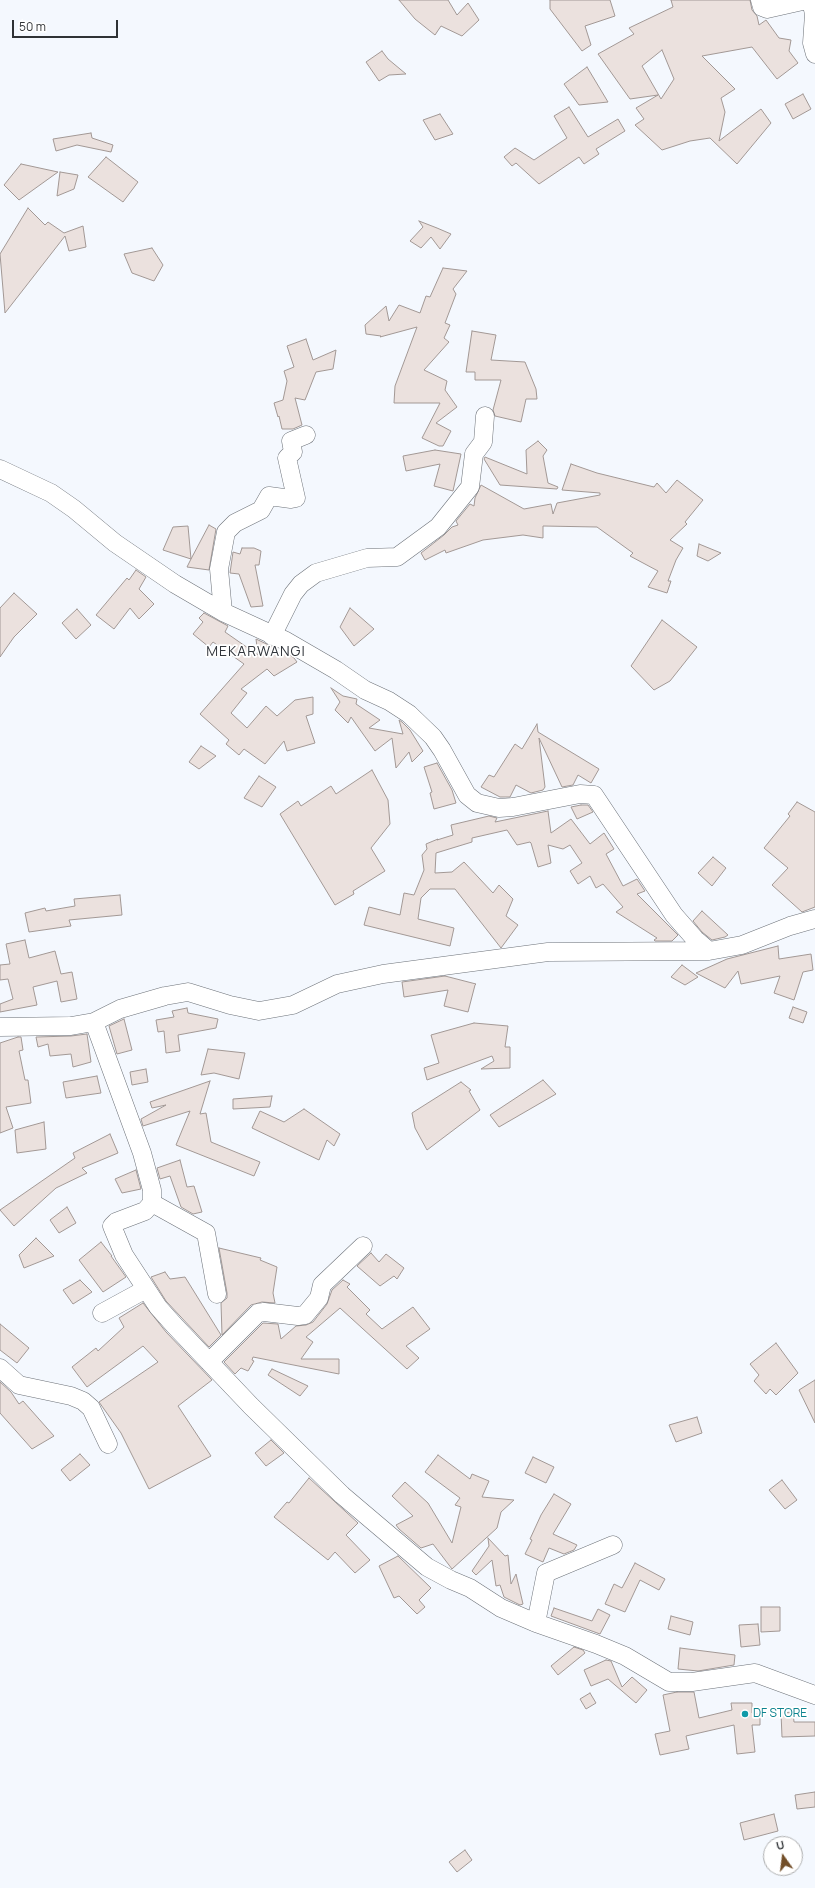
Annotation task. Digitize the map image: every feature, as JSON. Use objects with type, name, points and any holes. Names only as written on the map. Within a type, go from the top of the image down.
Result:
[{"type":"street","points":[[760,0],[762,7],[767,9],[807,0]]},
{"type":"street","points":[[811,0],[814,14],[812,44],[815,54]]},
{"type":"street","points":[[272,636],[293,594],[301,584],[316,573],[367,558],[397,557],[438,527],[470,487],[474,454],[483,442],[485,416]]},
{"type":"street","points":[[223,612],[219,569],[226,532],[235,523],[260,510],[269,496],[291,499],[296,498],[287,458],[293,452],[291,441],[306,435]]},
{"type":"street","points":[[0,468],[51,493],[74,509],[115,543],[175,584],[223,612],[272,636],[286,641],[330,666],[365,690],[389,701],[409,714],[433,737],[467,795],[477,803],[499,808],[513,807],[580,794],[594,795],[674,915],[695,939],[709,951]]},
{"type":"street","points":[[0,1027],[71,1026],[94,1022],[120,1009],[165,996],[188,992],[230,1005],[259,1011],[293,1005],[337,984],[383,974],[548,952],[709,951],[742,945],[790,926],[815,919]]},
{"type":"street","points":[[94,1022],[142,1153],[152,1190],[152,1203],[146,1211],[116,1222],[112,1226],[124,1255],[158,1307],[251,1406],[342,1495],[428,1567],[451,1580],[470,1588],[501,1608],[536,1623],[583,1638],[625,1656],[669,1682],[692,1682],[755,1673],[815,1695]]},
{"type":"street","points":[[152,1203],[206,1232],[217,1294]]},
{"type":"street","points":[[209,1362],[258,1313],[264,1312],[298,1316],[305,1315],[319,1298],[322,1285],[363,1246]]},
{"type":"street","points":[[102,1313],[146,1289]]},
{"type":"street","points":[[0,1368],[19,1385],[71,1396],[83,1401],[91,1408],[108,1444]]},
{"type":"street","points":[[536,1623],[546,1573],[613,1545]]},
{"type":"building","points":[[399,0],[448,0],[457,15],[468,3],[479,20],[462,36],[441,26],[435,35],[415,19]]},
{"type":"building","points":[[550,0],[610,0],[615,16],[585,26],[591,45],[582,51],[550,9]]},
{"type":"building","points":[[671,0],[750,0],[752,10],[757,16],[759,25],[766,20],[779,38],[791,40],[789,51],[798,63],[777,79],[752,47],[702,56],[735,89],[721,98],[725,112],[719,141],[761,109],[771,123],[737,164],[710,138],[690,141],[662,150],[635,125],[644,119],[636,108],[658,95],[630,99],[598,54],[634,34],[629,28],[673,7]],"holes":[[[662,50],[674,79],[661,99],[642,66]]]},
{"type":"building","points":[[382,51],[388,59],[406,74],[389,75],[379,81],[366,62]]},
{"type":"building","points":[[587,67],[608,102],[579,105],[564,84]]},
{"type":"building","points":[[803,94],[811,109],[793,119],[785,104]]},
{"type":"building","points":[[569,107],[588,137],[618,119],[625,131],[596,149],[599,154],[584,164],[579,157],[539,184],[516,163],[512,166],[504,157],[515,148],[534,160],[567,138],[554,116]]},
{"type":"building","points":[[440,114],[453,134],[435,140],[423,120]]},
{"type":"building","points":[[91,133],[92,138],[113,145],[111,152],[77,145],[56,151],[53,139]]},
{"type":"building","points":[[106,157],[138,182],[123,202],[88,177]]},
{"type":"building","points":[[21,164],[58,172],[19,200],[4,185]]},
{"type":"building","points":[[60,172],[78,175],[74,189],[57,196]]},
{"type":"building","points":[[28,208],[45,225],[48,222],[64,233],[83,226],[86,247],[69,251],[65,236],[5,313],[0,254]]},
{"type":"building","points":[[419,221],[451,234],[440,249],[431,237],[421,248],[410,241],[423,227]]},
{"type":"building","points":[[152,248],[163,265],[154,281],[132,273],[124,254]]},
{"type":"building","points":[[443,268],[467,271],[453,289],[456,294],[445,323],[450,325],[444,338],[449,342],[424,370],[447,381],[445,390],[457,407],[436,423],[451,431],[443,446],[439,446],[422,438],[440,403],[394,403],[395,386],[417,327],[380,337],[381,336],[366,334],[365,325],[386,306],[389,321],[399,305],[420,313],[426,296],[430,297]]},
{"type":"building","points":[[472,331],[496,335],[491,360],[525,362],[536,389],[537,399],[526,399],[521,422],[495,416],[493,410],[501,380],[475,380],[475,372],[466,372]]},
{"type":"building","points":[[306,339],[313,360],[336,350],[333,369],[316,372],[305,400],[295,398],[302,425],[293,429],[282,429],[274,403],[283,400],[287,381],[284,371],[294,367],[287,346]]},
{"type":"building","points":[[538,441],[547,450],[543,456],[548,483],[558,487],[557,489],[500,485],[484,459],[485,457],[527,474],[526,450]]},
{"type":"building","points":[[435,450],[461,454],[453,491],[434,486],[440,464],[406,471],[403,456]]},
{"type":"building","points":[[571,464],[597,473],[654,487],[657,483],[666,493],[677,480],[703,500],[685,522],[687,524],[670,540],[683,548],[676,560],[668,581],[671,581],[667,593],[648,587],[658,571],[630,556],[633,553],[597,527],[543,526],[543,538],[523,535],[483,540],[446,553],[445,550],[425,560],[421,553],[452,527],[458,525],[456,521],[470,504],[474,506],[475,498],[481,485],[524,509],[551,504],[553,514],[557,503],[600,495],[600,493],[562,490]]},
{"type":"building","points":[[209,525],[216,529],[209,570],[187,567]]},
{"type":"building","points":[[188,526],[191,559],[163,550],[173,527]]},
{"type":"building","points":[[699,544],[721,553],[708,561],[697,556]]},
{"type":"building","points":[[242,548],[254,548],[261,551],[259,565],[255,565],[263,606],[251,607],[239,574],[230,573],[233,552],[240,554]]},
{"type":"building","points":[[136,570],[146,577],[139,589],[154,604],[139,619],[130,608],[114,629],[96,615],[127,578],[129,580]]},
{"type":"building","points":[[14,593],[37,614],[14,637],[0,657],[0,608]]},
{"type":"building","points":[[350,608],[374,629],[354,646],[340,627]]},
{"type":"building","points":[[77,609],[91,625],[76,639],[62,623]]},
{"type":"building","points":[[204,613],[228,626],[225,632],[258,655],[256,639],[273,647],[281,654],[287,653],[297,662],[274,676],[267,669],[241,689],[247,693],[231,713],[247,728],[266,706],[277,716],[295,700],[313,697],[313,714],[306,716],[315,743],[287,751],[284,741],[265,764],[244,749],[239,755],[226,744],[229,740],[200,714],[244,664],[213,642],[209,647],[193,634],[203,622],[199,618]]},
{"type":"building","points":[[662,620],[697,647],[670,681],[654,690],[631,666]]},
{"type":"building","points":[[331,688],[343,696],[357,699],[356,704],[380,720],[369,728],[403,734],[399,720],[402,722],[410,730],[423,751],[412,762],[409,752],[396,768],[392,738],[375,751],[351,717],[348,723],[335,710],[340,702]]},
{"type":"building","points":[[537,724],[538,732],[599,769],[591,783],[578,775],[573,785],[562,787],[539,738],[545,787],[543,790],[531,793],[516,785],[510,797],[500,797],[481,787],[489,775],[494,777],[515,744],[522,749]]},
{"type":"building","points":[[201,746],[216,756],[199,769],[189,762]]},
{"type":"building","points":[[437,763],[452,790],[456,803],[434,809],[430,793],[432,792],[424,767]]},
{"type":"building","points":[[372,770],[388,800],[390,824],[371,848],[385,871],[353,891],[354,894],[335,905],[280,814],[298,801],[301,806],[331,786],[336,794]]},
{"type":"building","points":[[259,776],[276,787],[262,807],[244,798]]},
{"type":"building","points":[[797,802],[815,812],[815,907],[802,912],[772,885],[788,868],[764,848],[790,816],[788,814]]},
{"type":"building","points":[[588,805],[593,812],[577,819],[571,807]]},
{"type":"building","points":[[548,811],[551,833],[571,819],[590,844],[604,833],[614,849],[606,854],[623,886],[637,879],[645,891],[637,894],[678,935],[672,941],[655,941],[654,940],[657,938],[616,912],[623,907],[603,884],[596,888],[590,876],[578,884],[570,871],[582,863],[570,845],[563,849],[548,845],[551,863],[538,867],[531,843],[517,845],[507,830],[472,838],[472,842],[436,853],[435,873],[452,872],[464,862],[493,893],[499,885],[513,899],[506,916],[518,925],[501,948],[455,889],[430,889],[421,898],[418,919],[454,928],[450,946],[364,925],[369,907],[400,915],[404,893],[414,895],[424,870],[422,855],[427,849],[426,844],[453,835],[451,825],[489,816],[497,818],[495,822]]},
{"type":"building","points":[[713,857],[726,868],[712,886],[698,873]]},
{"type":"building","points":[[120,895],[122,915],[69,920],[71,926],[29,932],[25,913],[45,908],[46,911],[75,906],[74,899]]},
{"type":"building","points":[[702,911],[728,935],[712,940],[702,932],[693,921]]},
{"type":"building","points":[[25,940],[29,958],[55,951],[61,974],[72,972],[77,999],[61,1002],[57,981],[33,987],[37,1005],[0,1012],[0,1004],[13,999],[8,979],[0,980],[0,965],[10,964],[6,944]]},
{"type":"building","points":[[778,946],[779,959],[811,954],[813,970],[803,972],[794,1000],[774,993],[780,976],[741,984],[738,971],[725,988],[696,973],[727,959]]},
{"type":"building","points":[[682,965],[698,977],[685,985],[671,977]]},
{"type":"building","points":[[445,976],[476,984],[468,1012],[444,1006],[448,990],[404,997],[402,982]]},
{"type":"building","points":[[793,1007],[807,1012],[803,1023],[789,1018]]},
{"type":"building","points":[[187,1008],[188,1013],[218,1019],[216,1028],[178,1035],[180,1051],[166,1053],[164,1031],[158,1032],[156,1020],[174,1017],[172,1011]]},
{"type":"building","points":[[124,1019],[132,1050],[117,1054],[109,1026]]},
{"type":"building","points":[[474,1023],[508,1026],[505,1047],[510,1047],[510,1068],[481,1069],[494,1061],[492,1056],[427,1080],[424,1068],[439,1063],[431,1035]]},
{"type":"building","points":[[87,1034],[91,1062],[73,1067],[71,1054],[50,1056],[48,1044],[38,1047],[36,1037],[71,1036]]},
{"type":"building","points":[[21,1037],[23,1050],[19,1051],[25,1080],[28,1080],[31,1103],[6,1107],[13,1128],[0,1133],[0,1043]]},
{"type":"building","points":[[208,1049],[245,1053],[239,1079],[214,1073],[201,1075]]},
{"type":"building","points":[[146,1069],[148,1082],[132,1085],[130,1072]]},
{"type":"building","points":[[97,1076],[101,1093],[66,1098],[63,1082]]},
{"type":"building","points":[[543,1080],[556,1094],[499,1127],[490,1115]]},
{"type":"building","points":[[210,1081],[200,1114],[206,1113],[211,1142],[260,1162],[254,1176],[176,1145],[190,1111],[143,1126],[141,1119],[166,1105],[152,1108],[150,1102]]},
{"type":"building","points":[[461,1082],[471,1090],[469,1091],[480,1110],[427,1150],[415,1128],[412,1113]]},
{"type":"building","points":[[272,1096],[270,1107],[233,1109],[233,1099]]},
{"type":"building","points":[[304,1109],[340,1134],[334,1146],[327,1140],[319,1160],[252,1128],[260,1111],[284,1122]]},
{"type":"building","points":[[44,1122],[46,1149],[17,1153],[15,1130]]},
{"type":"building","points":[[110,1134],[118,1153],[82,1168],[87,1173],[56,1188],[14,1226],[0,1210],[75,1158],[73,1153]]},
{"type":"building","points":[[180,1160],[187,1187],[194,1186],[202,1212],[193,1214],[181,1207],[170,1176],[160,1179],[157,1168]]},
{"type":"building","points":[[136,1170],[141,1189],[122,1193],[115,1179]]},
{"type":"building","points":[[67,1207],[76,1223],[59,1233],[50,1220]]},
{"type":"building","points":[[36,1238],[54,1256],[24,1268],[19,1255]]},
{"type":"building","points":[[101,1242],[126,1277],[103,1292],[79,1260]]},
{"type":"building","points":[[219,1248],[261,1258],[260,1260],[277,1267],[273,1293],[275,1303],[262,1302],[251,1305],[222,1335],[221,1303],[227,1298],[227,1293]]},
{"type":"building","points":[[371,1253],[379,1262],[386,1254],[404,1268],[397,1279],[394,1276],[380,1286],[357,1266]]},
{"type":"building","points":[[165,1272],[170,1279],[185,1277],[221,1335],[209,1347],[166,1301],[151,1277]]},
{"type":"building","points":[[80,1280],[92,1292],[73,1304],[63,1290]]},
{"type":"building","points":[[343,1280],[350,1284],[347,1287],[370,1310],[366,1314],[382,1329],[413,1307],[430,1329],[406,1346],[419,1358],[407,1369],[340,1308],[306,1337],[313,1342],[301,1359],[339,1359],[339,1374],[253,1357],[252,1360],[254,1361],[248,1371],[241,1368],[235,1374],[224,1362],[263,1323],[278,1324],[281,1339],[296,1326],[306,1325],[313,1322],[327,1304],[332,1290]]},
{"type":"building","points":[[143,1303],[166,1332],[212,1380],[178,1406],[211,1456],[149,1489],[121,1433],[99,1402],[158,1362],[143,1346],[87,1387],[72,1367],[96,1348],[98,1351],[124,1327],[119,1318]]},
{"type":"building","points":[[0,1324],[29,1348],[17,1363],[0,1350]]},
{"type":"building","points":[[776,1343],[798,1373],[776,1395],[770,1389],[766,1394],[754,1381],[759,1375],[750,1364]]},
{"type":"building","points":[[272,1369],[308,1386],[300,1396],[268,1375]]},
{"type":"building","points":[[815,1380],[815,1423],[799,1390]]},
{"type":"building","points":[[0,1382],[11,1392],[19,1404],[23,1401],[54,1436],[32,1449],[0,1413]]},
{"type":"building","points":[[697,1417],[702,1433],[676,1442],[669,1425]]},
{"type":"building","points":[[271,1440],[284,1453],[266,1466],[255,1453]]},
{"type":"building","points":[[80,1454],[90,1465],[70,1481],[61,1470]]},
{"type":"building","points":[[438,1455],[470,1479],[472,1474],[489,1481],[482,1497],[514,1500],[501,1512],[497,1528],[452,1569],[433,1544],[421,1548],[399,1529],[396,1525],[413,1516],[392,1496],[405,1482],[428,1503],[452,1543],[461,1507],[455,1505],[460,1498],[425,1472]]},
{"type":"building","points":[[533,1457],[554,1467],[546,1483],[525,1473]]},
{"type":"building","points":[[309,1478],[358,1523],[346,1535],[370,1560],[355,1573],[335,1552],[328,1560],[274,1517],[287,1502],[289,1503]]},
{"type":"building","points":[[782,1480],[797,1500],[785,1509],[769,1490]]},
{"type":"building","points":[[554,1494],[571,1504],[553,1534],[577,1545],[574,1550],[564,1554],[549,1548],[543,1562],[525,1554],[541,1515]]},
{"type":"building","points":[[488,1538],[505,1556],[508,1555],[511,1584],[516,1574],[523,1604],[520,1605],[504,1597],[500,1585],[496,1586],[492,1560],[476,1575],[472,1571],[489,1546]]},
{"type":"building","points":[[398,1556],[431,1588],[419,1600],[425,1607],[417,1614],[399,1596],[394,1598],[379,1566]]},
{"type":"building","points":[[635,1563],[665,1579],[659,1590],[640,1580],[625,1612],[605,1604],[614,1584],[622,1588]]},
{"type":"building","points":[[761,1607],[780,1607],[780,1631],[761,1632]]},
{"type":"building","points":[[554,1608],[592,1621],[598,1609],[610,1615],[600,1634],[551,1616]]},
{"type":"building","points":[[671,1616],[693,1622],[690,1635],[668,1629]]},
{"type":"building","points":[[758,1624],[760,1645],[741,1647],[739,1625]]},
{"type":"building","points":[[574,1647],[583,1650],[585,1653],[558,1675],[551,1666]]},
{"type":"building","points":[[680,1648],[735,1655],[734,1665],[698,1671],[678,1669]]},
{"type":"building","points":[[606,1660],[611,1661],[622,1687],[632,1677],[647,1690],[636,1703],[608,1679],[591,1686],[584,1670]]},
{"type":"building","points":[[677,1692],[694,1692],[699,1718],[732,1710],[731,1703],[752,1703],[752,1713],[760,1715],[760,1725],[752,1725],[755,1752],[737,1754],[734,1725],[686,1736],[689,1749],[660,1755],[655,1734],[670,1731],[663,1695]]},
{"type":"building","points":[[590,1693],[596,1703],[586,1709],[580,1699]]},
{"type":"building","points":[[793,1712],[794,1722],[815,1722],[815,1736],[782,1737],[781,1713]]},
{"type":"building","points":[[815,1792],[815,1807],[797,1809],[795,1795]]},
{"type":"building","points":[[774,1814],[778,1831],[744,1840],[740,1823]]},
{"type":"building","points":[[465,1850],[472,1860],[457,1872],[449,1862]]},
{"type":"place","name":"DF STORE","points":[[745,1714]]},
{"type":"district","name":"MEKARWANGI","points":[[256,652]]}]
